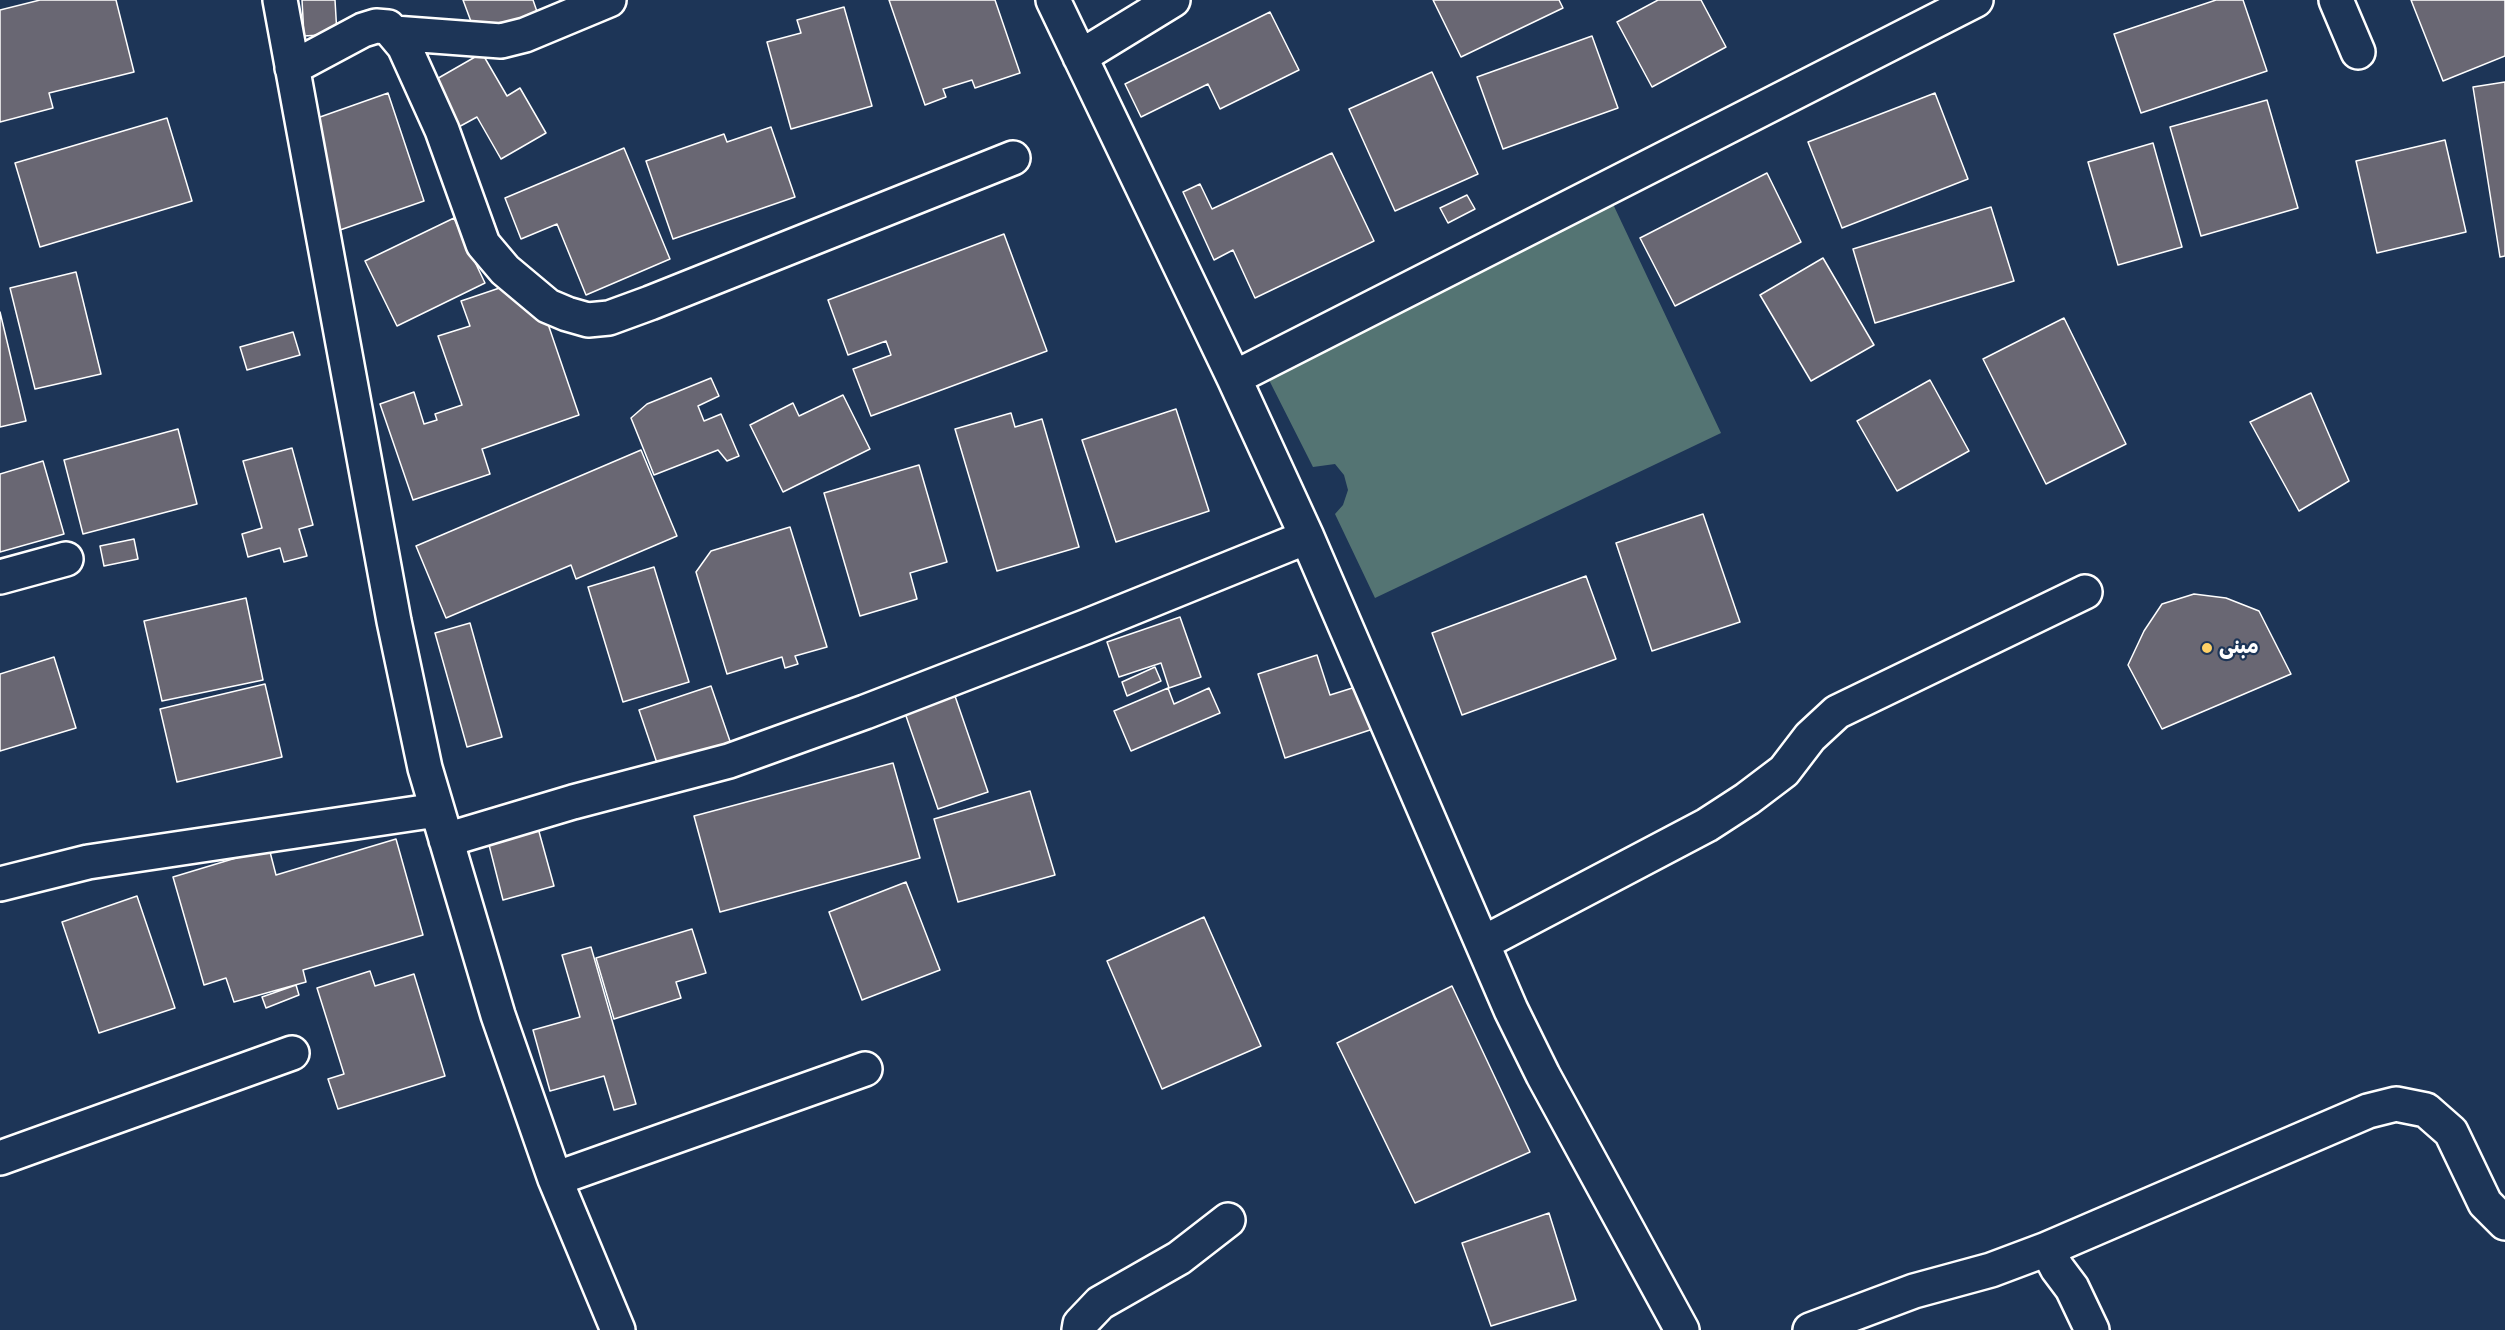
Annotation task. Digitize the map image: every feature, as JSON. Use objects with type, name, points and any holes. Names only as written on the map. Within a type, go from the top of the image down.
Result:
[{"type":"street","points":[[280,0],[408,696],[442,825],[498,1015],[555,1179],[618,1330]]},
{"type":"street","points":[[394,33],[501,41],[525,35],[609,0]]},
{"type":"street","points":[[1053,0],[1234,378],[1307,537],[1511,1010],[1543,1076],[1682,1330]]},
{"type":"street","points":[[1080,57],[1173,0]]},
{"type":"street","points":[[1234,378],[1977,0]]},
{"type":"street","points":[[2336,0],[2358,52]]},
{"type":"street","points":[[292,68],[363,30],[376,26],[388,27],[404,46],[441,129],[483,244],[505,270],[548,306],[588,320],[609,318],[650,303],[1013,158]]},
{"type":"street","points":[[0,884],[88,862],[442,825],[573,802],[750,753],[866,712],[1074,632],[1307,537]]},
{"type":"street","points":[[0,578],[66,560]]},
{"type":"street","points":[[1483,943],[1707,825],[1747,799],[1784,771],[1810,737],[1837,712],[2085,592]]},
{"type":"street","points":[[0,1158],[292,1053]]},
{"type":"street","points":[[555,1179],[865,1069]]},
{"type":"street","points":[[1810,1330],[1914,1291],[1991,1270],[2047,1249],[2368,1111],[2396,1104],[2426,1110],[2451,1132],[2485,1203],[2505,1223]]},
{"type":"street","points":[[1079,1330],[1080,1324],[1100,1304],[1179,1258],[1228,1220]]},
{"type":"street","points":[[2047,1249],[2057,1268],[2072,1288],[2092,1330]]},
{"type":"green space","points":[[1612,202],[1721,433],[1375,598],[1335,514],[1343,505],[1348,490],[1344,475],[1335,464],[1313,467],[1268,378]]},
{"type":"building","points":[[40,0],[116,0],[134,72],[49,93],[53,108],[0,122],[0,10]]},
{"type":"building","points":[[302,0],[335,0],[337,34],[304,36]]},
{"type":"building","points":[[463,0],[533,0],[543,29],[476,35]]},
{"type":"building","points":[[889,0],[995,0],[1020,73],[975,88],[972,80],[943,89],[946,97],[925,105]]},
{"type":"building","points":[[1433,0],[1559,0],[1563,8],[1461,57]]},
{"type":"building","points":[[1658,0],[1701,0],[1726,47],[1652,87],[1617,22]]},
{"type":"building","points":[[2216,0],[2243,0],[2267,71],[2141,113],[2114,34]]},
{"type":"building","points":[[2411,0],[2505,0],[2505,56],[2443,81]]},
{"type":"building","points":[[844,7],[872,106],[791,129],[767,42],[801,33],[797,20]]},
{"type":"building","points":[[1270,12],[1299,70],[1220,109],[1208,84],[1141,117],[1125,84]]},
{"type":"building","points":[[1592,36],[1618,108],[1503,149],[1477,77]]},
{"type":"building","points":[[482,53],[507,96],[520,88],[546,133],[501,159],[477,117],[455,129],[428,84]]},
{"type":"building","points":[[1432,72],[1478,174],[1395,211],[1349,109]]},
{"type":"building","points":[[2505,82],[2505,256],[2500,257],[2473,87]]},
{"type":"building","points":[[388,93],[424,201],[340,230],[303,123]]},
{"type":"building","points":[[1935,93],[1968,179],[1842,228],[1808,142]]},
{"type":"building","points":[[2267,100],[2298,208],[2201,236],[2170,127]]},
{"type":"building","points":[[167,118],[192,201],[40,247],[15,163]]},
{"type":"building","points":[[771,127],[795,197],[673,239],[646,161],[724,134],[727,142]]},
{"type":"building","points":[[2445,140],[2466,232],[2377,253],[2356,161]]},
{"type":"building","points":[[2153,143],[2182,247],[2118,265],[2088,162]]},
{"type":"building","points":[[624,148],[670,259],[586,295],[557,224],[521,239],[505,198]]},
{"type":"building","points":[[1332,153],[1374,241],[1255,298],[1233,250],[1214,260],[1183,192],[1200,184],[1212,209]]},
{"type":"building","points":[[1767,173],[1801,242],[1675,306],[1640,238]]},
{"type":"building","points":[[1467,195],[1475,209],[1448,223],[1440,208]]},
{"type":"building","points":[[1991,207],[2014,281],[1875,323],[1853,249]]},
{"type":"building","points":[[454,218],[485,283],[397,326],[365,261]]},
{"type":"building","points":[[1004,234],[1047,351],[871,416],[853,369],[891,355],[886,341],[848,355],[828,300]]},
{"type":"building","points":[[1823,258],[1874,345],[1811,381],[1760,295]]},
{"type":"building","points":[[76,272],[101,374],[35,389],[10,288]]},
{"type":"building","points":[[532,277],[579,415],[482,449],[490,474],[413,500],[380,404],[414,392],[424,424],[437,420],[435,414],[462,405],[438,336],[470,326],[461,301]]},
{"type":"building","points":[[0,312],[26,421],[0,427]]},
{"type":"building","points":[[2064,318],[2126,444],[2046,484],[1983,359]]},
{"type":"building","points":[[293,332],[300,355],[247,370],[240,347]]},
{"type":"building","points":[[711,378],[719,396],[698,406],[704,421],[721,414],[739,456],[727,461],[718,450],[654,475],[631,418],[647,404]]},
{"type":"building","points":[[1930,380],[1969,451],[1897,491],[1857,421]]},
{"type":"building","points":[[2311,393],[2349,481],[2299,511],[2250,422]]},
{"type":"building","points":[[843,395],[870,449],[783,492],[750,425],[793,403],[799,416]]},
{"type":"building","points":[[1176,409],[1209,511],[1116,542],[1082,440]]},
{"type":"building","points":[[1011,413],[1015,427],[1042,419],[1079,547],[997,571],[955,429]]},
{"type":"building","points":[[178,429],[197,504],[83,534],[64,460]]},
{"type":"building","points":[[292,448],[313,525],[299,529],[307,556],[284,562],[280,548],[248,557],[242,534],[262,528],[243,461]]},
{"type":"building","points":[[641,450],[677,536],[576,579],[571,565],[446,618],[416,546]]},
{"type":"building","points":[[43,461],[64,534],[0,552],[0,474]]},
{"type":"building","points":[[919,465],[947,562],[910,573],[917,599],[860,616],[824,493]]},
{"type":"building","points":[[1703,514],[1740,622],[1652,651],[1616,543]]},
{"type":"building","points":[[790,527],[827,647],[795,656],[798,664],[785,668],[782,657],[727,674],[696,572],[711,551]]},
{"type":"building","points":[[134,539],[138,559],[104,566],[100,546]]},
{"type":"building","points":[[654,567],[689,682],[623,702],[588,587]]},
{"type":"building","points":[[1586,576],[1616,659],[1462,715],[1432,633]]},
{"type":"building","name":"مبنى","points":[[2194,594],[2226,598],[2259,611],[2291,674],[2162,729],[2128,665],[2144,631],[2162,604]]},
{"type":"building","points":[[246,598],[263,680],[162,701],[144,621]]},
{"type":"building","points":[[1180,617],[1201,677],[1169,688],[1161,663],[1119,677],[1107,642]]},
{"type":"building","points":[[470,623],[502,737],[467,747],[435,633]]},
{"type":"building","points":[[1317,655],[1330,695],[1362,685],[1376,728],[1285,758],[1258,674]]},
{"type":"building","points":[[54,657],[76,728],[0,751],[0,674]]},
{"type":"building","points":[[1155,667],[1161,681],[1127,696],[1122,682]]},
{"type":"building","points":[[265,684],[282,757],[177,782],[160,709]]},
{"type":"building","points":[[711,686],[732,747],[660,772],[639,710]]},
{"type":"building","points":[[1168,688],[1174,704],[1209,688],[1220,713],[1131,751],[1114,711]]},
{"type":"building","points":[[955,696],[988,792],[938,809],[905,713]]},
{"type":"building","points":[[893,763],[920,858],[720,912],[694,816]]},
{"type":"building","points":[[1030,791],[1055,875],[958,902],[934,819]]},
{"type":"building","points":[[538,828],[554,886],[503,900],[488,841]]},
{"type":"building","points":[[396,839],[423,935],[303,970],[306,982],[234,1002],[226,978],[204,985],[173,877],[269,848],[276,875]]},
{"type":"building","points":[[906,882],[940,970],[862,1000],[829,912]]},
{"type":"building","points":[[137,896],[175,1008],[99,1033],[62,922]]},
{"type":"building","points":[[1204,917],[1261,1046],[1162,1089],[1107,961]]},
{"type":"building","points":[[692,929],[706,973],[676,982],[681,998],[614,1019],[596,958]]},
{"type":"building","points":[[591,947],[636,1104],[614,1110],[604,1076],[550,1091],[533,1030],[580,1017],[562,955]]},
{"type":"building","points":[[370,971],[375,986],[414,974],[445,1076],[338,1109],[328,1079],[344,1074],[317,988]]},
{"type":"building","points":[[296,985],[299,995],[266,1008],[262,997]]},
{"type":"building","points":[[1452,986],[1530,1152],[1415,1203],[1337,1043]]},
{"type":"building","points":[[1549,1213],[1576,1300],[1491,1326],[1462,1243]]},
{"type":"place","name":"مبنى","points":[[2207,648]]}]
